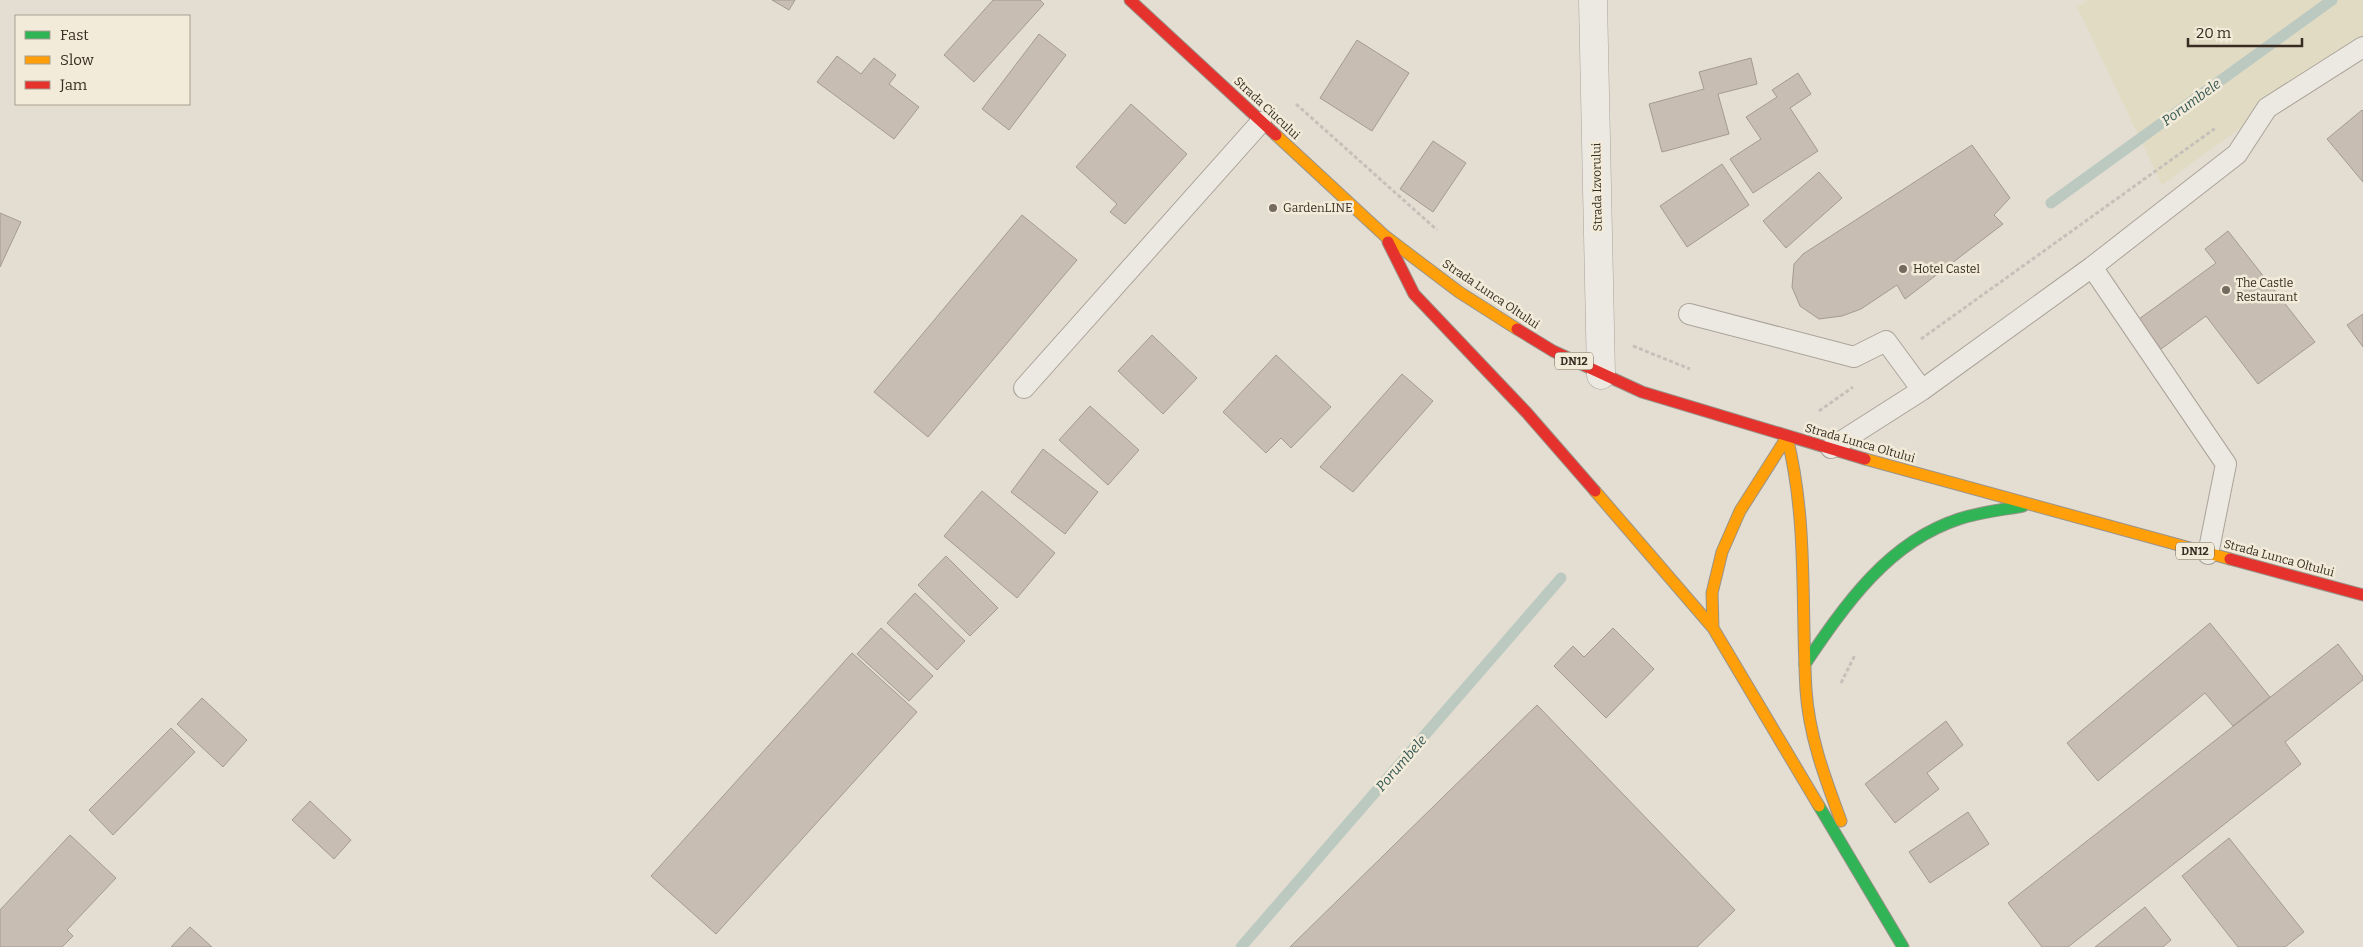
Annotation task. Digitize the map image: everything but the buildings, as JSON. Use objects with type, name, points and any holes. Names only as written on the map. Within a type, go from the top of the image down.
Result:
[{"type":"main road","name":"Strada Ciucului","points":[[1130,0],[1385,236]]},
{"type":"main road","name":"Strada Lunca Oltului","points":[[1385,236],[1459,292],[1495,316],[1553,351],[1601,375],[1642,392],[1787,437],[2027,505],[2363,595]]},
{"type":"main road","points":[[1385,236],[1414,294],[1532,420],[1713,628],[1898,945]]},
{"type":"main road","points":[[1713,628],[1712,593],[1724,546],[1754,488],[1787,437]]},
{"type":"main road","points":[[1787,437],[1795,469],[1804,565],[1806,691],[1816,754],[1863,884]]},
{"type":"main road","points":[[1806,664],[1845,604],[1876,570],[1913,539],[1953,521],[2027,505]]},
{"type":"street","name":"Strada Izvorului","points":[[1593,0],[1601,375]]},
{"type":"lane","points":[[1830,448],[1922,390],[2092,267],[2237,154],[2267,108],[2363,47]]},
{"type":"lane","points":[[1024,388],[1261,122]]},
{"type":"lane","points":[[2092,267],[2226,464],[2208,554]]},
{"type":"lane","points":[[1689,314],[1854,356],[1886,341],[1922,390]]},
{"type":"path","points":[[1296,104],[1444,236]]},
{"type":"path","points":[[1915,343],[2220,125]]},
{"type":"path","points":[[1628,344],[1692,370]]},
{"type":"path","points":[[1818,412],[1858,384]]},
{"type":"path","points":[[1840,685],[1857,651]]},
{"type":"shaded area","points":[[2088,0],[2363,0],[2363,39],[2162,185],[2077,7]]},
{"type":"waterway","name":"Porumbele","points":[[2051,203],[2332,0]]},
{"type":"waterway","name":"Porumbele","points":[[1241,947],[1561,578]]},
{"type":"traffic: fast","points":[[1805,664],[1836,620],[1870,578],[1911,543],[1934,529],[1959,519],[2023,506]]},
{"type":"traffic: fast","points":[[1819,806],[1903,947]]},
{"type":"traffic: slow","points":[[1276,135],[1385,236],[1459,292],[1517,329]]},
{"type":"traffic: slow","points":[[1787,437],[1740,511],[1722,552],[1712,593],[1713,628],[1819,806]]},
{"type":"traffic: slow","points":[[1787,437],[1794,468],[1801,531],[1806,690],[1810,724],[1829,789],[1841,821]]},
{"type":"traffic: slow","points":[[1865,459],[2230,559]]},
{"type":"traffic: slow","points":[[1595,491],[1713,628]]},
{"type":"traffic: jam","points":[[1130,0],[1276,135]]},
{"type":"traffic: jam","points":[[1388,242],[1414,294],[1527,413],[1595,491]]},
{"type":"traffic: jam","points":[[1517,329],[1553,351],[1642,392],[1865,459]]},
{"type":"traffic: jam","points":[[2230,559],[2363,595]]},
{"type":"place","name":"GardenLINE","points":[[1273,208]]},
{"type":"place","name":"Hotel Castel","points":[[1903,269]]},
{"type":"place","name":"The Castle Restaurant","points":[[2226,290]]}]
